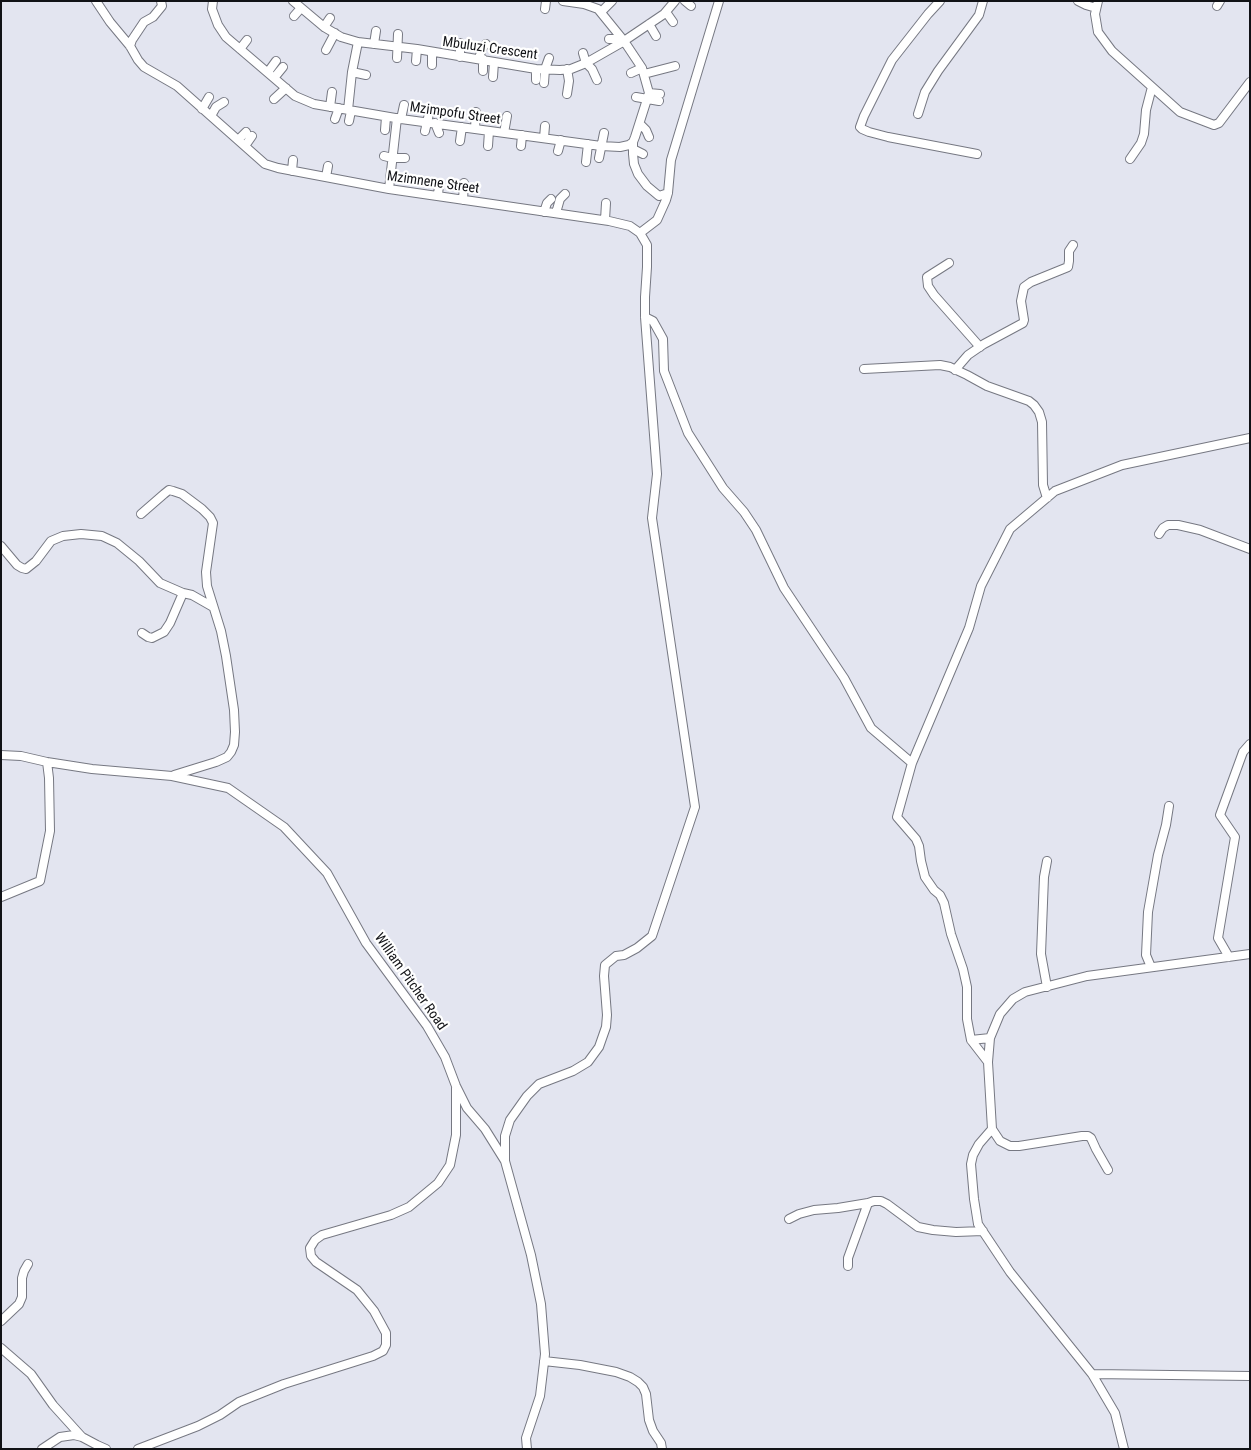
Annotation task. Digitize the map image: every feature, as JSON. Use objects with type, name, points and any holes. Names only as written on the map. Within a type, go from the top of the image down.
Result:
[{"type":"street","name":"Mzimnene Street","points":[[96,1],[144,67],[177,86],[265,164],[389,189],[605,220],[630,226],[640,234]]},
{"type":"street","points":[[130,46],[144,22],[153,17],[162,6],[161,1]]},
{"type":"street","name":"Mzimpofu Street","points":[[213,1],[212,9],[218,25],[226,37],[295,96],[314,104],[399,119],[601,146],[633,146]]},
{"type":"street","name":"Mbuluzi Crescent","points":[[294,1],[324,28],[341,37],[358,42],[417,49],[536,69],[567,69],[586,63],[623,42],[666,12],[675,1]]},
{"type":"street","points":[[601,12],[612,1]]},
{"type":"street","points":[[505,1161],[504,1136],[510,1120],[527,1096],[539,1084],[588,1062],[599,1047],[606,1028],[607,1015],[605,965],[616,956],[624,955],[637,948],[652,936],[695,807],[652,518],[657,474],[645,317],[647,245],[640,234],[657,220],[668,193],[670,160],[719,1]]},
{"type":"street","points":[[940,1],[892,60],[860,127],[869,132],[888,137],[977,154]]},
{"type":"street","points":[[918,114],[925,92],[933,78],[979,16],[983,1]]},
{"type":"street","points":[[1078,1],[1086,5],[1097,5],[1095,14],[1098,32],[1112,51],[1180,112],[1214,125],[1219,123],[1250,82]]},
{"type":"street","points":[[574,4],[598,9],[643,71],[648,96],[640,124],[633,132],[634,164],[638,174],[647,186],[659,196],[668,193]]},
{"type":"street","points":[[294,16],[301,8]]},
{"type":"street","points":[[666,12],[673,22]]},
{"type":"street","points":[[324,28],[330,18]]},
{"type":"street","points":[[309,27],[316,20]]},
{"type":"street","points":[[637,21],[656,36]]},
{"type":"street","points":[[374,44],[376,30]]},
{"type":"street","points":[[326,50],[334,33]]},
{"type":"street","points":[[397,58],[398,34]]},
{"type":"street","points":[[609,38],[623,42]]},
{"type":"street","points":[[240,49],[247,40]]},
{"type":"street","points":[[349,121],[351,60],[358,42]]},
{"type":"street","points":[[460,43],[460,57]]},
{"type":"street","points":[[483,71],[482,48],[486,44]]},
{"type":"street","points":[[416,60],[417,49]]},
{"type":"street","points":[[432,53],[432,64]]},
{"type":"street","points":[[583,53],[586,63],[592,69],[597,80]]},
{"type":"street","points":[[442,54],[443,64]]},
{"type":"street","points":[[536,69],[540,82],[549,58]]},
{"type":"street","points":[[271,75],[276,61]]},
{"type":"street","points":[[493,77],[494,62]]},
{"type":"street","points":[[631,73],[675,66]]},
{"type":"street","points":[[271,75],[284,67]]},
{"type":"street","points":[[567,69],[569,81],[567,94]]},
{"type":"street","points":[[352,72],[366,75]]},
{"type":"street","points":[[1130,159],[1144,134],[1146,110],[1152,87]]},
{"type":"street","points":[[274,98],[286,88]]},
{"type":"street","points":[[330,107],[332,92]]},
{"type":"street","points":[[202,109],[209,97]]},
{"type":"street","points":[[636,97],[660,98]]},
{"type":"street","points":[[211,116],[216,106],[224,102]]},
{"type":"street","points":[[389,189],[388,157],[404,105]]},
{"type":"street","points":[[335,119],[339,108]]},
{"type":"street","points":[[474,129],[476,112]]},
{"type":"street","points":[[429,114],[432,123],[440,133]]},
{"type":"street","points":[[504,133],[507,116]]},
{"type":"street","points":[[385,130],[386,117]]},
{"type":"street","points":[[425,131],[432,123]]},
{"type":"street","points":[[640,124],[649,136]]},
{"type":"street","points":[[544,138],[545,126]]},
{"type":"street","points":[[460,141],[462,127]]},
{"type":"street","points":[[488,146],[489,131]]},
{"type":"street","points":[[599,158],[604,133]]},
{"type":"street","points":[[238,140],[249,134],[245,146]]},
{"type":"street","points":[[521,146],[522,135]]},
{"type":"street","points":[[558,151],[561,140]]},
{"type":"street","points":[[586,162],[588,144]]},
{"type":"street","points":[[633,146],[643,154]]},
{"type":"street","points":[[388,157],[405,158]]},
{"type":"street","points":[[287,167],[293,160]]},
{"type":"street","points":[[326,177],[328,166]]},
{"type":"street","points":[[463,200],[464,183]]},
{"type":"street","points":[[438,196],[440,184]]},
{"type":"street","points":[[556,213],[560,199],[565,194]]},
{"type":"street","points":[[544,212],[546,203],[551,199]]},
{"type":"street","points":[[605,220],[606,203]]},
{"type":"street","points":[[955,370],[968,355],[1023,322],[1021,301],[1026,284],[1068,267],[1070,251],[1073,245]]},
{"type":"street","points":[[948,263],[927,276],[928,286],[980,347]]},
{"type":"street","points":[[645,317],[653,321],[663,339],[664,371],[688,434],[723,488],[744,512],[756,530],[784,588],[844,678],[872,728],[912,763]]},
{"type":"street","points":[[864,368],[940,365],[955,370],[987,386],[1029,401],[1039,412],[1042,422],[1043,485],[1047,498]]},
{"type":"street","points":[[988,1062],[971,1040],[967,987],[944,903],[925,877],[916,839],[897,818],[912,763],[969,628],[981,586],[1010,529],[1055,491],[1122,465],[1250,438]]},
{"type":"street","points":[[141,514],[169,490],[182,494],[210,517],[213,524],[206,572],[207,586],[220,631],[231,691],[235,732],[234,744],[227,757],[172,776]]},
{"type":"street","points":[[1159,534],[1168,524],[1178,525],[1200,530],[1250,549]]},
{"type":"street","points":[[1,546],[17,565],[26,569],[36,561],[51,541],[63,536],[81,534],[102,536],[117,543],[139,561],[160,583],[192,595],[213,607]]},
{"type":"street","points":[[142,633],[152,638],[164,632],[183,593]]},
{"type":"street","points":[[1229,957],[1218,938],[1235,837],[1220,816],[1243,752],[1250,744]]},
{"type":"street","name":"William Pitcher Road","points":[[1,755],[21,756],[92,769],[172,776],[228,788],[284,827],[327,874],[366,943],[427,1026],[445,1057],[467,1108],[485,1129],[505,1161],[531,1255],[541,1304],[545,1354],[540,1396],[526,1438],[526,1449]]},
{"type":"street","points":[[1,897],[40,881],[50,831],[50,785],[47,762]]},
{"type":"street","points":[[1151,967],[1146,955],[1148,912],[1158,855],[1166,825],[1168,806]]},
{"type":"street","points":[[1047,861],[1044,877],[1041,954],[1047,986]]},
{"type":"street","points":[[1108,1170],[1091,1138],[1088,1136],[1019,1146],[1010,1146],[1000,1141],[992,1129],[988,1062],[990,1038],[1000,1014],[1012,999],[1025,992],[1087,976],[1250,954]]},
{"type":"street","points":[[971,1040],[990,1038]]},
{"type":"street","points":[[138,1449],[198,1426],[220,1415],[239,1402],[284,1384],[373,1356],[383,1351],[386,1345],[386,1333],[374,1311],[357,1290],[316,1262],[310,1256],[310,1248],[315,1240],[322,1235],[391,1215],[409,1207],[438,1183],[450,1165],[456,1135],[456,1086]]},
{"type":"street","points":[[992,1129],[979,1144],[971,1164],[978,1224],[1010,1272],[1092,1374],[1115,1413],[1124,1449]]},
{"type":"street","points":[[789,1219],[814,1210],[881,1201],[918,1227],[956,1232],[983,1231]]},
{"type":"street","points":[[848,1266],[848,1258],[868,1203]]},
{"type":"street","points":[[1,1321],[19,1304],[22,1297],[22,1278],[28,1264]]},
{"type":"street","points":[[1,1348],[31,1374],[53,1405],[82,1437]]},
{"type":"street","points":[[544,1361],[616,1372],[638,1382],[646,1394],[649,1420],[653,1431],[661,1443],[662,1449]]},
{"type":"street","points":[[1092,1374],[1250,1376]]},
{"type":"street","points":[[42,1449],[60,1437],[74,1435],[106,1449]]}]
